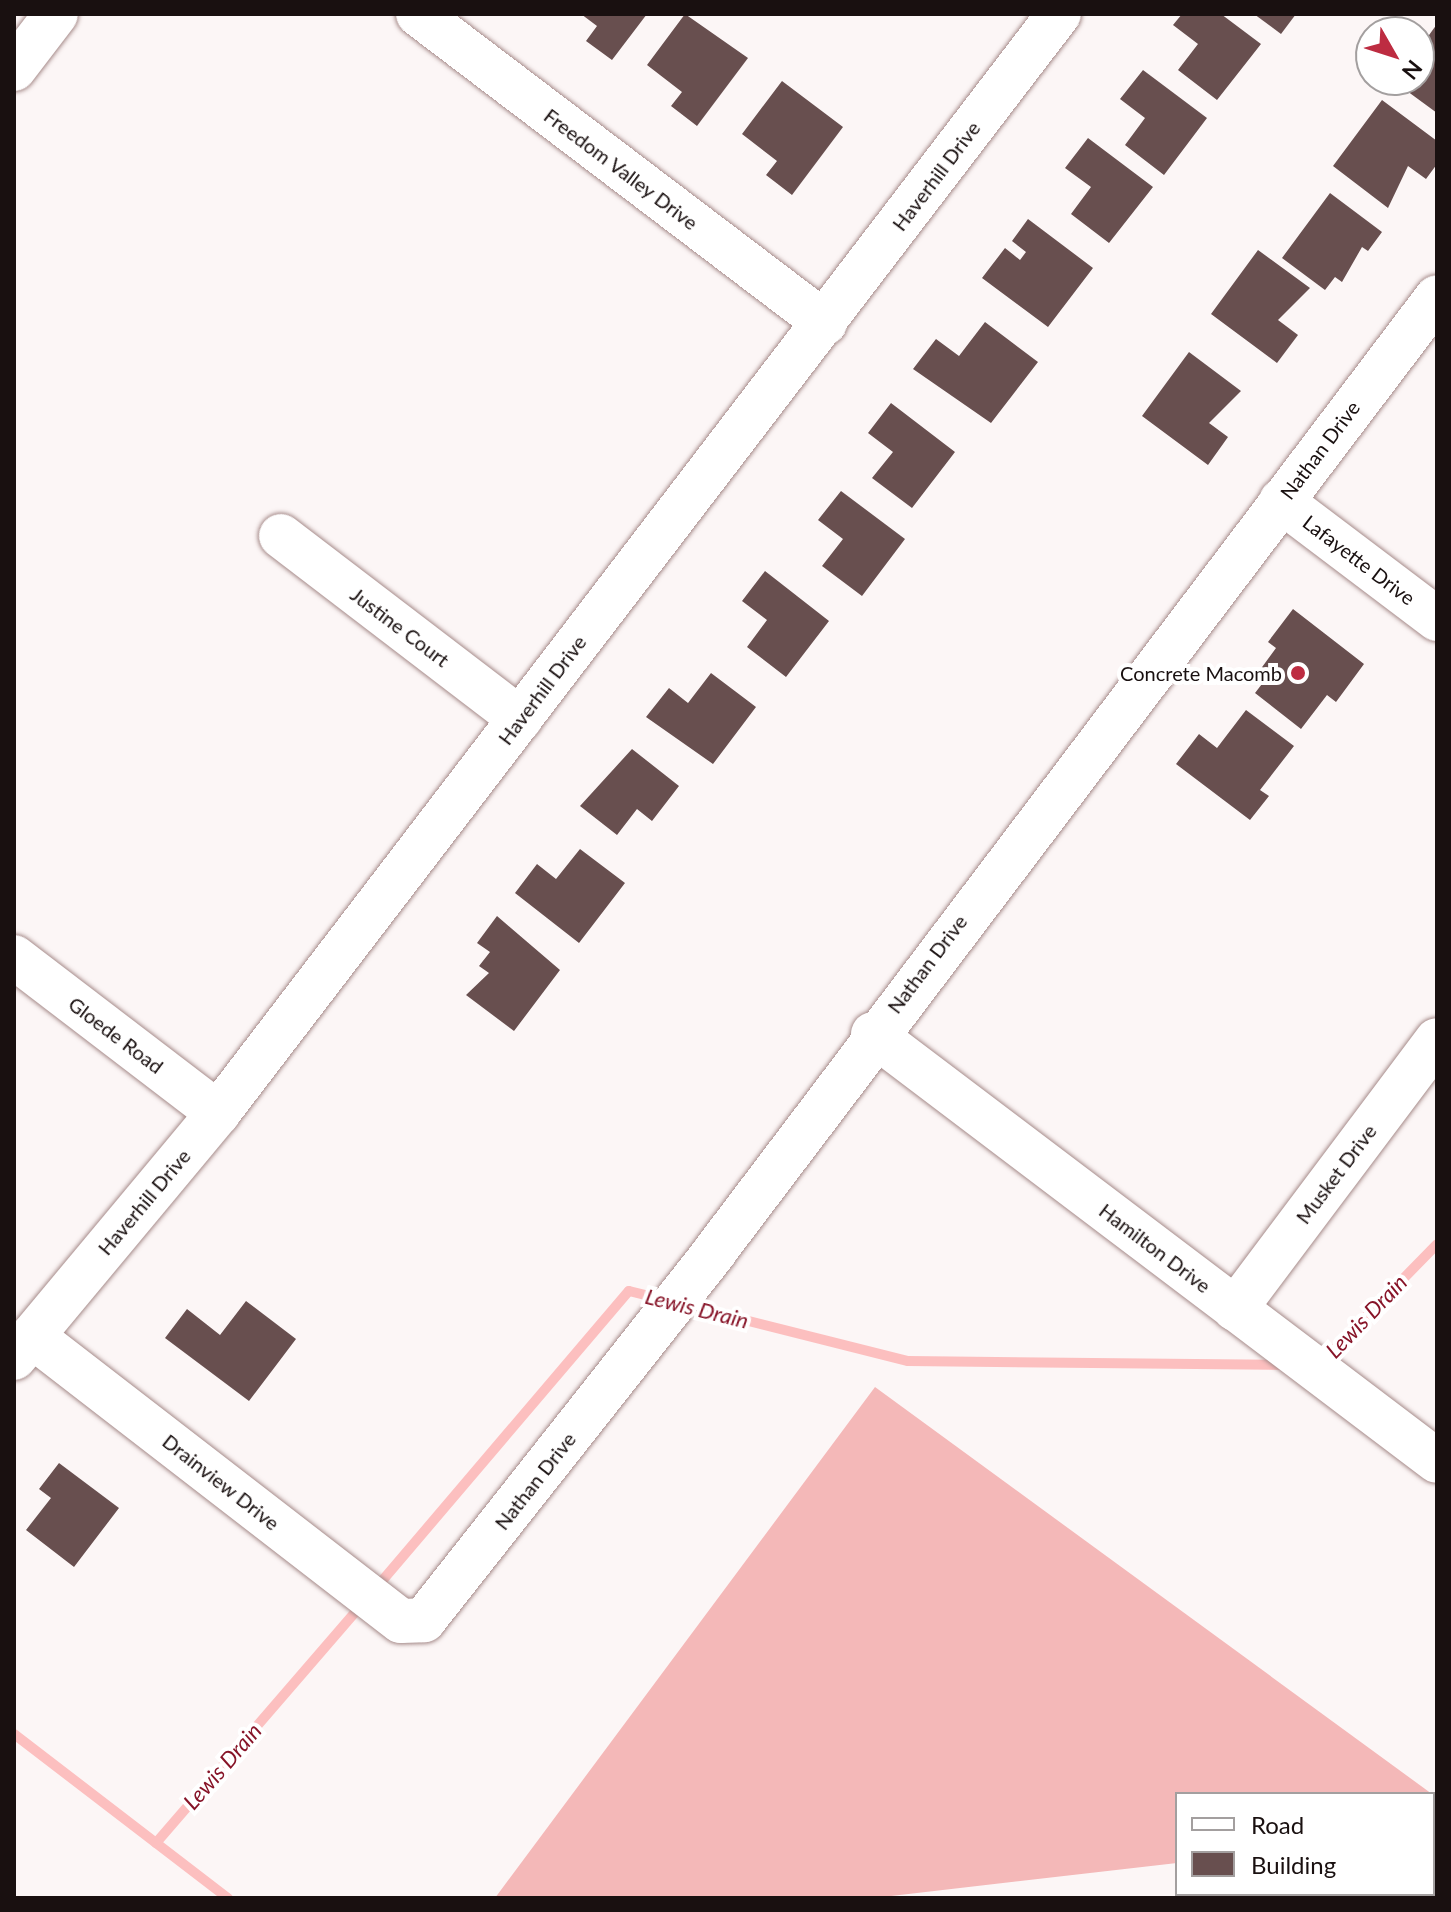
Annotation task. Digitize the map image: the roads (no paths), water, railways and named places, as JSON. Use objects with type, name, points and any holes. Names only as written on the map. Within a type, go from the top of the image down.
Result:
[{"type":"street","points":[[14,69],[56,14]]},
{"type":"street","name":"Freedom Valley Drive","points":[[418,14],[825,323]]},
{"type":"street","name":"Haverhill Drive","points":[[23,1347],[218,1113],[1059,14]]},
{"type":"street","name":"Nathan Drive","points":[[411,1625],[449,1592],[1437,297]]},
{"type":"street","name":"Lafayette Drive","points":[[1281,501],[1437,619]]},
{"type":"street","name":"Justine Court","points":[[281,536],[520,719]]},
{"type":"street","name":"Gloede Road","points":[[14,957],[218,1113]]},
{"type":"street","name":"Hamilton Drive","points":[[873,1034],[1437,1461]]},
{"type":"street","name":"Musket Drive","points":[[1235,1309],[1437,1040]]},
{"type":"street","name":"Drainview Drive","points":[[23,1347],[411,1625]]},
{"type":"waterway","name":"Lewis Drain","points":[[1321,1363],[1437,1244]]},
{"type":"waterway","name":"Lewis Drain","points":[[376,1588],[629,1291],[662,1299]]},
{"type":"waterway","name":"Lewis Drain","points":[[685,1305],[908,1361],[1286,1365]]},
{"type":"waterway","name":"Lewis Drain","points":[[156,1843],[363,1603]]},
{"type":"waterway","points":[[14,1734],[228,1898]]},
{"type":"waterway","points":[[1253,1898],[1266,1896]]},
{"type":"place","name":"Concrete Macomb","points":[[1298,673]]}]
